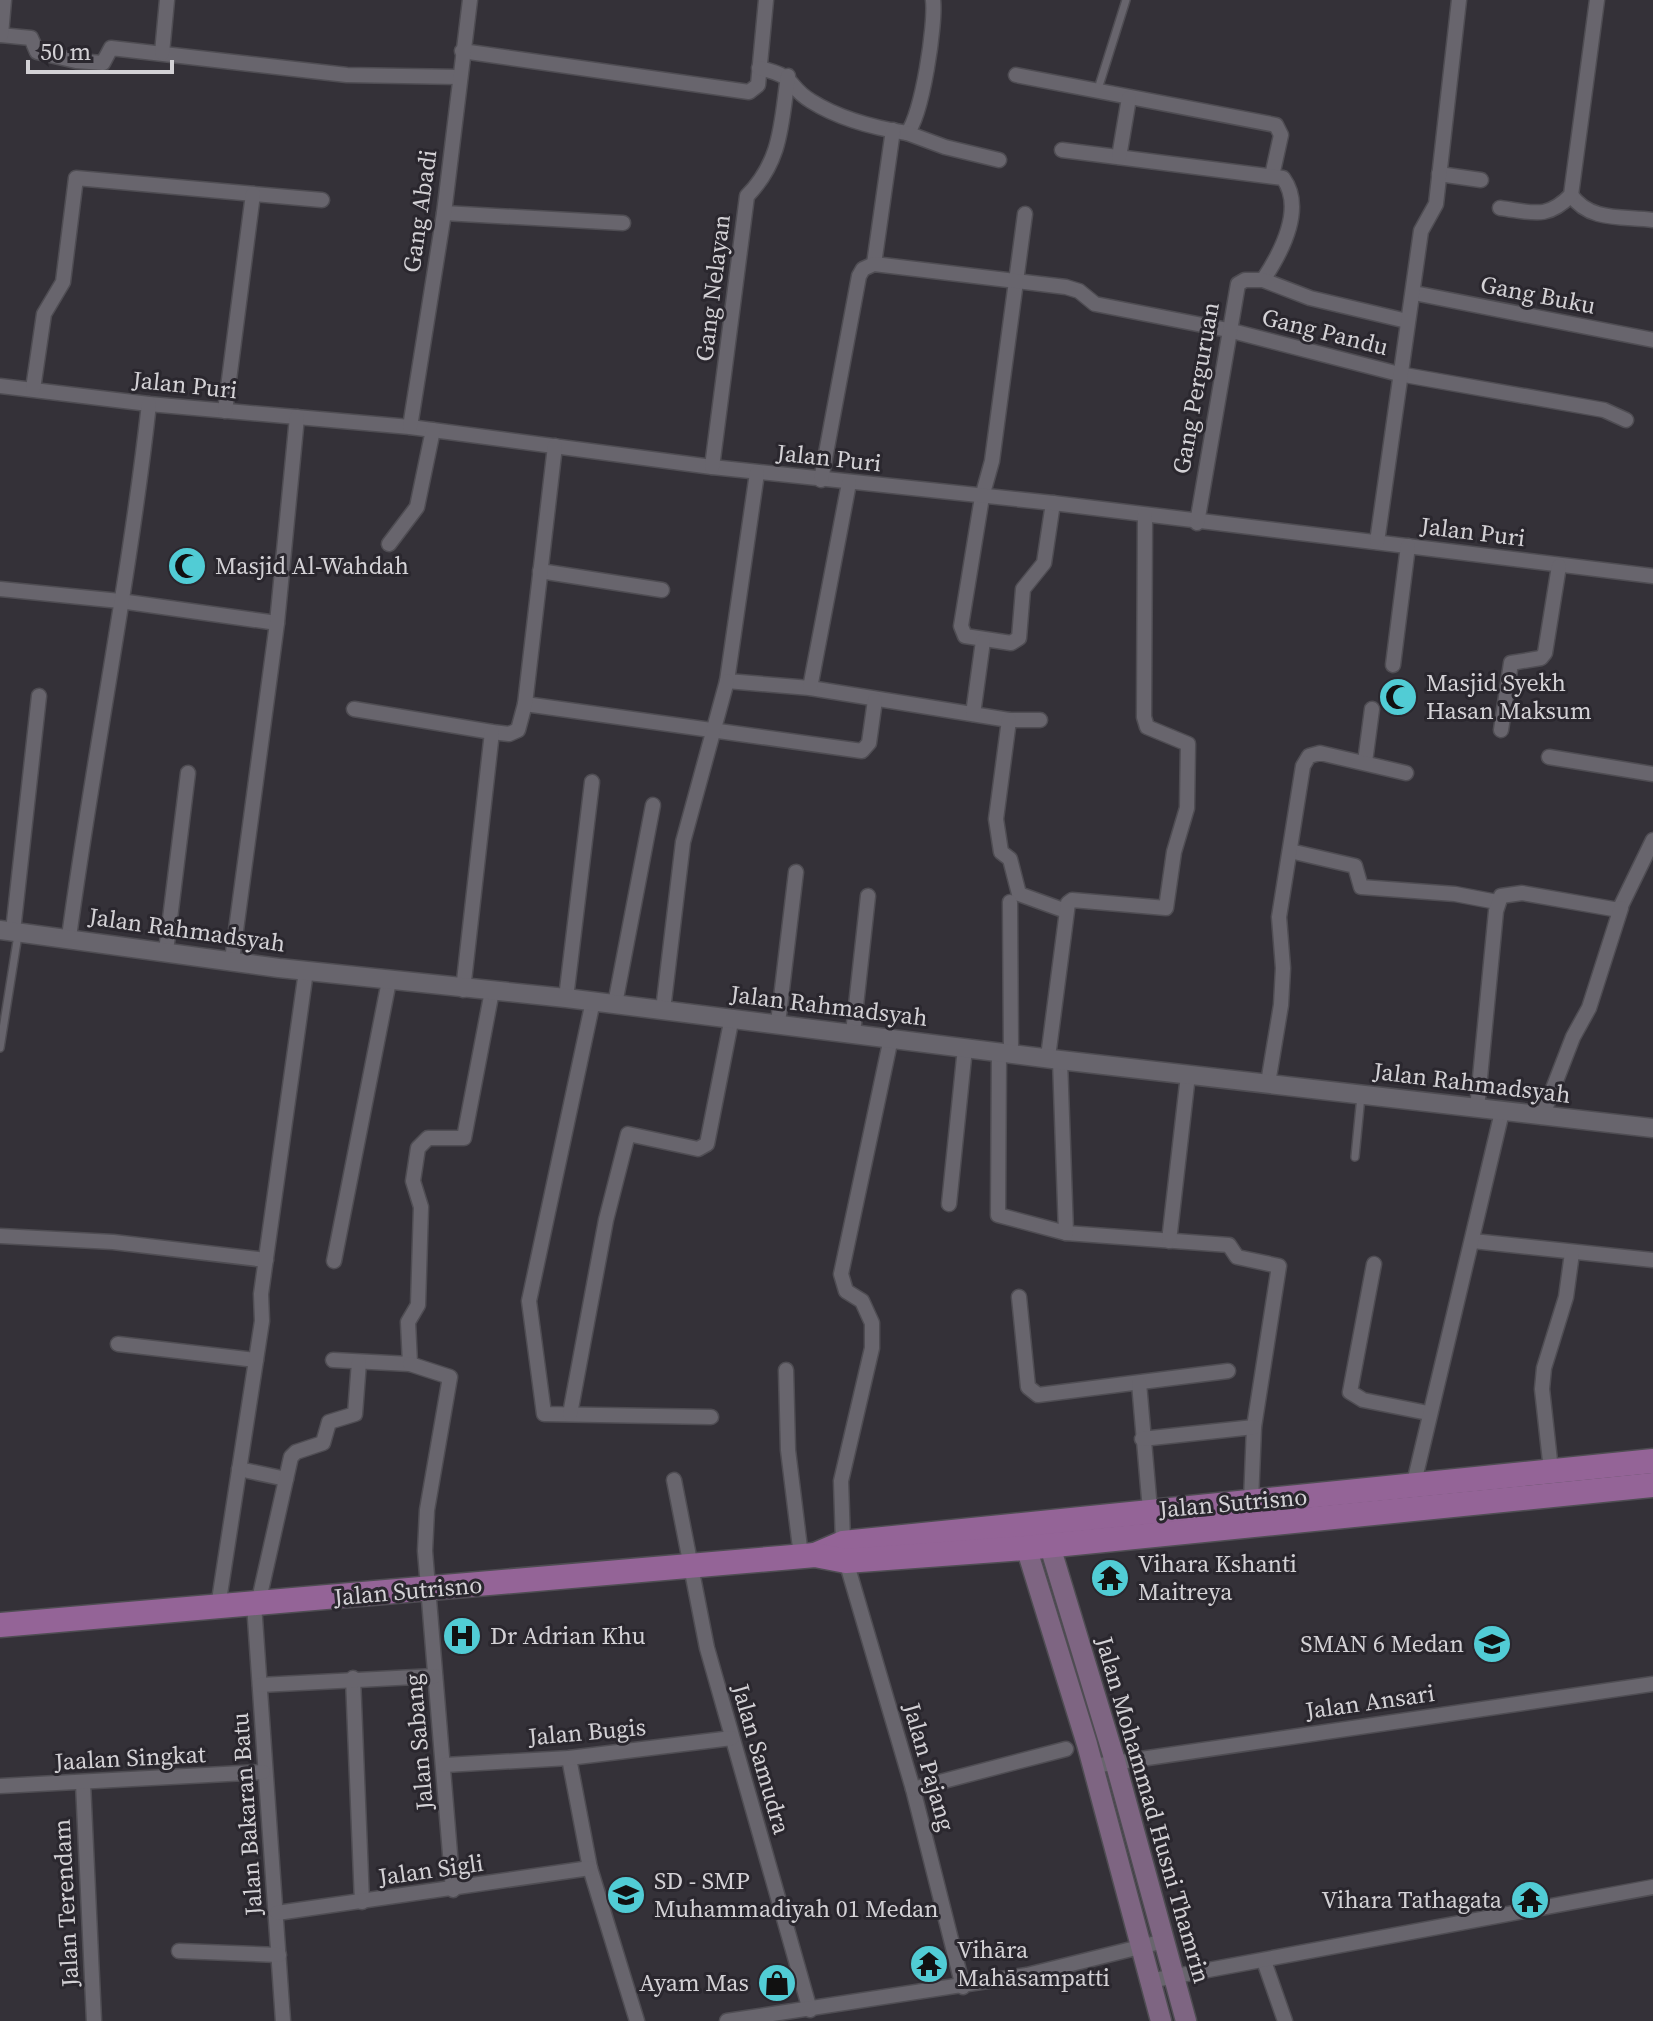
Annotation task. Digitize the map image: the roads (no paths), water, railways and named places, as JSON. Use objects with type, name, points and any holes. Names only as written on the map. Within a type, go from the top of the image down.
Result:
[{"type":"main road","name":"Jalan Sutrisno","points":[[1034,1535],[1150,1510],[1413,1487],[1653,1461]]},
{"type":"main road","name":"Jalan Sutrisno","points":[[0,1625],[1034,1535],[1653,1485]]},
{"type":"main road","name":"Jalan Mohammad Husni Thamrin","points":[[1034,1535],[1115,1761],[1186,2021]]},
{"type":"main road","name":"Jalan Mohammad Husni Thamrin","points":[[1034,1535],[1139,1947],[1161,2021]]},
{"type":"street","points":[[4,0],[0,35],[31,38],[38,53],[76,61],[103,63],[111,48],[347,75],[459,77]]},
{"type":"street","points":[[162,53],[167,0]]},
{"type":"street","name":"Gang Abadi","points":[[410,427],[444,213],[470,0]]},
{"type":"street","points":[[462,51],[746,92],[758,85],[766,0]]},
{"type":"street","points":[[821,480],[859,276],[863,269],[874,264],[900,132],[922,87],[932,38],[933,0]]},
{"type":"street","points":[[1377,542],[1421,231],[1436,204],[1459,0]]},
{"type":"street","points":[[1500,208],[1545,213],[1559,208],[1571,195],[1597,0]]},
{"type":"street","points":[[759,68],[788,76],[809,100],[864,123],[999,160]]},
{"type":"street","points":[[1016,75],[1276,125],[1281,135],[1272,176],[1062,150]]},
{"type":"street","name":"Gang Nelayan","points":[[712,467],[747,196],[761,183],[773,164],[788,76]]},
{"type":"street","points":[[1119,157],[1129,98]]},
{"type":"street","points":[[1439,174],[1481,180]]},
{"type":"street","name":"Gang Perguruan","points":[[1197,523],[1238,284],[1245,280],[1263,280],[1282,253],[1289,226],[1286,181],[1272,176]]},
{"type":"street","points":[[33,389],[44,314],[63,282],[76,178],[322,200]]},
{"type":"street","points":[[225,411],[253,194]]},
{"type":"street","points":[[1571,195],[1578,205],[1599,216],[1653,220]]},
{"type":"street","points":[[444,213],[623,223]]},
{"type":"street","points":[[1025,214],[992,461],[982,497],[961,626],[965,636],[1011,643],[1019,638],[1023,589],[1044,563],[1053,503]]},
{"type":"street","name":"Gang Pandu","points":[[874,264],[1066,287],[1079,291],[1095,304],[1228,330],[1399,374],[1604,410],[1626,420]]},
{"type":"street","points":[[1263,280],[1310,298],[1407,321]]},
{"type":"street","name":"Gang Buku","points":[[1414,293],[1653,340]]},
{"type":"street","name":"Jalan Puri","points":[[0,386],[149,404],[410,427],[757,473],[1053,503],[1197,523],[1653,576]]},
{"type":"street","points":[[69,937],[120,601],[134,539],[149,404]]},
{"type":"street","points":[[232,960],[277,623],[297,417]]},
{"type":"street","points":[[389,544],[417,507],[433,430]]},
{"type":"street","points":[[354,709],[492,732],[509,734],[518,730],[525,704],[555,446]]},
{"type":"street","points":[[663,1010],[683,842],[727,681],[757,473]]},
{"type":"street","points":[[810,688],[849,483]]},
{"type":"street","points":[[1066,1233],[1054,1058],[1066,911],[1072,900],[1160,910],[1168,904],[1174,852],[1187,808],[1189,750],[1185,740],[1147,727],[1144,717],[1145,516]]},
{"type":"street","points":[[1393,665],[1408,546]]},
{"type":"street","points":[[1501,730],[1511,663],[1541,658],[1545,653],[1559,566]]},
{"type":"street","points":[[540,571],[662,590]]},
{"type":"street","points":[[0,589],[120,601],[277,623]]},
{"type":"street","points":[[973,714],[983,641]]},
{"type":"street","points":[[727,681],[810,688],[1009,720],[1040,720]]},
{"type":"street","points":[[11,931],[39,696]]},
{"type":"street","points":[[525,704],[862,751],[869,743],[875,700]]},
{"type":"street","points":[[1365,762],[1372,709]]},
{"type":"street","points":[[1009,720],[996,819],[1001,852],[1010,859],[1019,894],[1066,911]]},
{"type":"street","points":[[463,990],[492,732]]},
{"type":"street","points":[[1268,1083],[1281,1005],[1283,968],[1279,917],[1303,766],[1309,756],[1320,753],[1406,773]]},
{"type":"street","points":[[1549,757],[1653,774]]},
{"type":"street","points":[[166,951],[188,773]]},
{"type":"street","points":[[566,998],[592,782]]},
{"type":"street","points":[[615,1004],[653,805]]},
{"type":"street","points":[[1542,1117],[1573,1037],[1589,1008],[1621,908],[1653,840]]},
{"type":"street","points":[[1290,851],[1355,866],[1361,887],[1455,894],[1497,902]]},
{"type":"street","points":[[778,1023],[796,872]]},
{"type":"street","points":[[1477,1109],[1497,902],[1501,896],[1522,893],[1621,908]]},
{"type":"street","points":[[853,1033],[868,896]]},
{"type":"street","points":[[1010,902],[998,1215],[1066,1233],[1229,1245],[1237,1257],[1279,1266],[1254,1427],[1251,1501]]},
{"type":"street","name":"Jalan Rahmadsyah","points":[[11,931],[463,990],[732,1017],[1188,1075],[1653,1128]]},
{"type":"street","points":[[218,1607],[256,1360],[266,1260],[306,971]]},
{"type":"street","points":[[334,1261],[389,981]]},
{"type":"street","points":[[333,1360],[410,1364],[408,1322],[418,1305],[421,1207],[413,1181],[418,1148],[428,1138],[464,1138],[492,991]]},
{"type":"street","points":[[593,1001],[529,1301],[544,1414],[711,1417]]},
{"type":"street","points":[[570,1414],[603,1236],[628,1134],[698,1149],[707,1144],[732,1017]]},
{"type":"street","name":"Jalan Pajang","points":[[891,1038],[841,1274],[846,1291],[862,1301],[872,1323],[872,1348],[841,1481],[844,1552],[913,1789],[963,1987]]},
{"type":"street","points":[[949,1204],[965,1048]]},
{"type":"street","points":[[1169,1241],[1188,1075]]},
{"type":"street","points":[[1413,1487],[1428,1413],[1473,1241],[1502,1112]]},
{"type":"street","points":[[0,1236],[113,1242],[266,1260]]},
{"type":"street","points":[[1473,1241],[1653,1260]]},
{"type":"street","points":[[1551,1470],[1542,1389],[1544,1368],[1566,1297],[1572,1253]]},
{"type":"street","points":[[1374,1264],[1350,1392],[1363,1400],[1428,1413]]},
{"type":"street","points":[[1019,1297],[1032,1391],[1049,1395],[1228,1371]]},
{"type":"street","points":[[118,1344],[256,1360]]},
{"type":"street","points":[[239,1469],[286,1479],[293,1454],[318,1447],[329,1422],[355,1414],[359,1362]]},
{"type":"street","name":"Jalan Sabang","points":[[410,1364],[449,1375],[427,1510],[428,1590],[445,1765],[453,1890]]},
{"type":"street","points":[[786,1370],[788,1450],[808,1556]]},
{"type":"street","points":[[1139,1383],[1150,1510]]},
{"type":"street","points":[[1142,1439],[1254,1427]]},
{"type":"street","name":"Jalan Bakaran Batu","points":[[283,2021],[277,1913],[263,1772],[256,1604],[286,1479]]},
{"type":"street","name":"Jalan Samudra","points":[[674,1480],[689,1565],[732,1738],[810,2010]]},
{"type":"street","points":[[260,1685],[435,1676]]},
{"type":"street","points":[[353,1678],[362,1902]]},
{"type":"street","name":"Jalan Ansari","points":[[1093,1766],[1653,1684]]},
{"type":"street","name":"Jalan Bugis","points":[[445,1765],[569,1758],[732,1738]]},
{"type":"street","points":[[913,1789],[1066,1749]]},
{"type":"street","points":[[569,1758],[590,1868],[637,2021]]},
{"type":"street","name":"Jaalan Singkat","points":[[0,1786],[263,1772]]},
{"type":"street","name":"Jalan Terendam","points":[[83,1783],[94,2021]]},
{"type":"street","name":"Jalan Sigli","points":[[277,1913],[590,1868]]},
{"type":"street","points":[[1149,1981],[1653,1887]]},
{"type":"street","points":[[727,2021],[810,2010],[872,1997],[963,1987],[1027,1975],[1164,1941]]},
{"type":"street","points":[[179,1951],[279,1955]]},
{"type":"street","points":[[1264,1961],[1285,2021]]},
{"type":"lane","points":[[1098,89],[1126,0]]},
{"type":"lane","points":[[0,1048],[11,931]]},
{"type":"lane","points":[[1355,1157],[1361,1094]]},
{"type":"place","name":"Masjid Al-Wahdah","points":[[187,566]]},
{"type":"place","name":"Masjid Syekh Hasan Maksum","points":[[1398,697]]},
{"type":"place","name":"Vihara Kshanti Maitreya","points":[[1110,1578]]},
{"type":"place","name":"Dr Adrian Khu","points":[[462,1636]]},
{"type":"place","name":"SMAN 6 Medan","points":[[1492,1644]]},
{"type":"place","name":"SD - SMP Muhammadiyah 01 Medan","points":[[626,1895]]},
{"type":"place","name":"Vihara Tathagata","points":[[1530,1900]]},
{"type":"place","name":"Vihāra Mahāsampatti","points":[[929,1964]]},
{"type":"place","name":"Ayam Mas","points":[[777,1983]]}]
